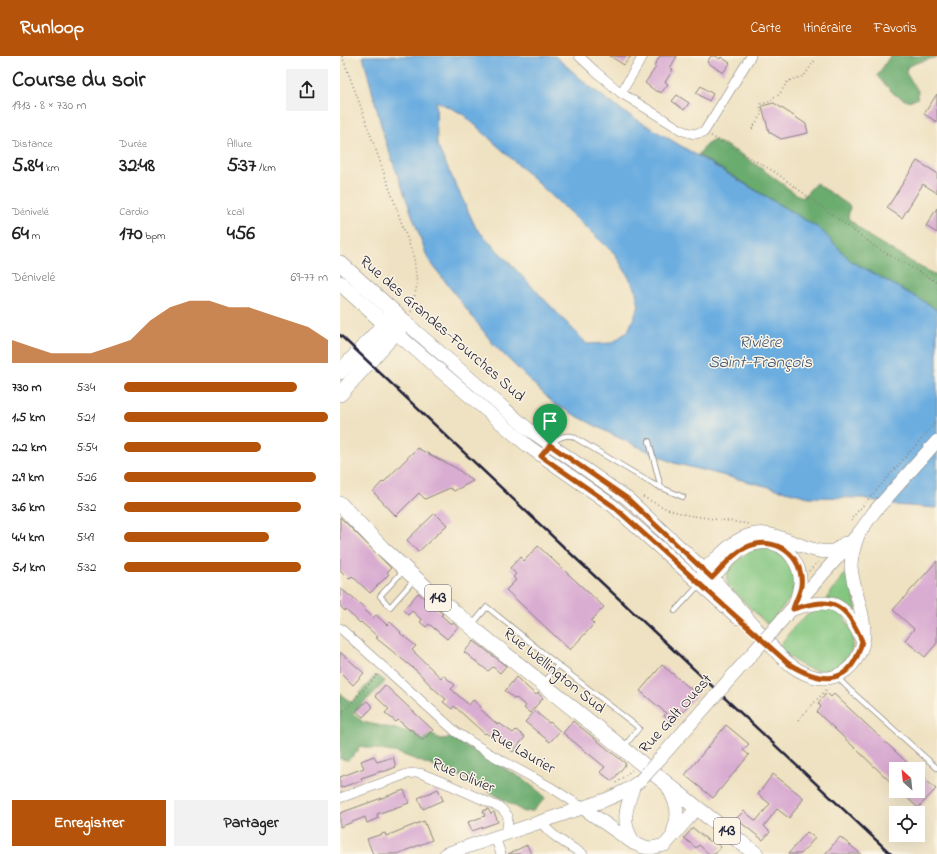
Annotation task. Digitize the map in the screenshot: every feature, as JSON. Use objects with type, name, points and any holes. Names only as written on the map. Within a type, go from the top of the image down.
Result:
[{"type":"main road","name":"Rue des Grandes-Fourches Sud","points":[[340,263],[395,323],[541,456],[613,506],[789,664],[818,678],[836,676],[844,672],[854,664],[860,653],[864,629],[851,567],[852,554],[859,533]]},
{"type":"main road","name":"Rue des Grandes-Fourches Sud","points":[[340,283],[395,323],[528,429],[628,499],[708,574],[769,645]]},
{"type":"main road","points":[[340,372],[395,323]]},
{"type":"main road","points":[[340,394],[395,323]]},
{"type":"main road","name":"Rue Galt Ouest","points":[[446,854],[583,808],[617,795],[637,782],[793,609],[859,533],[874,512],[937,441]]},
{"type":"main road","name":"Rue Wellington Sud","points":[[340,504],[383,549],[470,626],[696,808],[756,854]]},
{"type":"main road","points":[[700,584],[731,544],[747,535],[773,535],[811,549],[827,552],[834,550],[859,533]]},
{"type":"main road","points":[[708,574],[748,546],[763,542],[778,545],[785,549],[791,556],[798,567],[800,574],[801,586],[793,609]]},
{"type":"main road","points":[[793,609],[812,603],[826,603],[837,606],[844,610],[850,617],[862,641]]},
{"type":"main road","points":[[634,843],[627,833],[626,817],[627,808],[637,782]]},
{"type":"main road","points":[[666,783],[676,804],[678,816],[677,823],[670,840]]},
{"type":"main road","name":"Rue Laurier","points":[[583,808],[634,843],[643,847],[651,848],[665,845],[696,808]]},
{"type":"street","points":[[579,56],[621,93],[683,131],[694,134],[704,132],[751,56]]},
{"type":"street","points":[[621,93],[643,56]]},
{"type":"street","name":"Rue Laurier","points":[[340,628],[456,732],[490,754],[552,788],[583,808]]},
{"type":"street","name":"Rue Olivier","points":[[340,798],[407,774],[420,774],[450,785],[506,812],[509,822],[501,836]]},
{"type":"street","points":[[542,822],[553,836],[583,854]]},
{"type":"street","points":[[501,836],[501,854]]},
{"type":"lane","points":[[541,456],[550,445],[561,437],[572,436],[661,488],[683,497]]},
{"type":"lane","points":[[649,441],[661,488]]},
{"type":"lane","points":[[410,574],[390,607],[380,596],[410,574]]},
{"type":"lane","points":[[675,611],[700,584]]},
{"type":"lane","points":[[470,626],[487,607],[639,728],[623,749]]},
{"type":"lane","points":[[542,684],[558,665]]},
{"type":"lane","points":[[836,676],[851,692],[937,768]]},
{"type":"path","points":[[342,56],[414,258],[417,285],[412,311],[395,323]]},
{"type":"path","points":[[752,129],[762,113],[760,106],[761,104],[770,102],[774,97],[779,95],[788,81],[804,76],[815,60]]},
{"type":"path","points":[[709,135],[774,172],[877,248],[937,282]]},
{"type":"path","points":[[852,521],[856,513],[937,421]]},
{"type":"path","points":[[641,496],[667,509],[687,515],[754,525]]},
{"type":"path","points":[[806,574],[822,556]]},
{"type":"path","points":[[340,711],[344,711],[384,667]]},
{"type":"path","points":[[798,720],[829,688]]},
{"type":"path","points":[[805,707],[808,710]]},
{"type":"path","points":[[615,784],[635,766]]},
{"type":"green space","points":[[890,56],[937,56],[907,67],[906,73],[918,91],[917,99],[907,101],[894,94],[877,76]]},
{"type":"green space","points":[[714,140],[749,159],[802,198],[816,183],[850,206],[848,218],[870,237],[937,276],[937,311],[930,305],[851,261],[820,229],[698,155],[706,145]]},
{"type":"green space","points":[[766,548],[786,554],[796,579],[792,596],[768,625],[729,587],[727,582],[727,574],[737,561],[750,551]]},
{"type":"green space","points":[[848,570],[857,611],[839,601],[826,599]]},
{"type":"green space","points":[[826,608],[842,613],[851,630],[853,638],[852,648],[845,660],[834,668],[821,671],[809,669],[795,661],[778,648],[804,617]]},
{"type":"green space","points":[[376,675],[385,682],[353,713],[363,722],[414,733],[423,741],[431,734],[440,739],[452,738],[523,779],[542,794],[545,799],[533,811],[524,812],[470,780],[398,753],[359,746],[358,751],[348,760],[340,759],[340,692],[345,698],[352,702]]},
{"type":"water","name":"Rivière Saint-François","points":[[363,56],[555,56],[589,86],[621,110],[820,229],[851,261],[930,305],[937,311],[937,508],[895,505],[862,498],[809,497],[674,463],[615,436],[554,404],[494,345],[428,259],[385,140]],"holes":[[[436,101],[463,114],[615,254],[635,288],[639,306],[628,331],[612,343],[587,344],[476,228],[437,145]]]},
{"type":"building","points":[[610,56],[631,56],[624,65]]},
{"type":"building","points":[[660,56],[677,56],[670,68],[673,70],[665,82],[668,84],[661,93],[658,91],[657,92],[645,83],[656,67],[654,66]]},
{"type":"building","points":[[711,56],[716,56],[720,59],[721,57],[730,63],[723,73],[707,62]]},
{"type":"building","points":[[701,86],[713,94],[709,101],[696,93]]},
{"type":"building","points":[[937,94],[937,122],[924,114]]},
{"type":"building","points":[[677,95],[689,103],[684,110],[672,101]]},
{"type":"building","points":[[774,103],[806,124],[808,133],[781,139],[769,132],[762,106]]},
{"type":"building","points":[[917,161],[937,173],[937,193],[923,184],[902,218],[887,208]]},
{"type":"building","points":[[937,208],[937,233],[926,226]]},
{"type":"building","points":[[417,448],[456,468],[473,481],[454,491],[450,488],[425,499],[419,493],[396,516],[373,492]]},
{"type":"building","points":[[435,513],[447,525],[418,552],[407,540]]},
{"type":"building","points":[[340,517],[391,568],[387,572],[389,574],[370,593],[352,576],[349,579],[340,570]]},
{"type":"building","points":[[538,546],[604,607],[591,621],[594,624],[570,650],[506,590],[516,580],[513,577],[516,574],[510,568],[520,557],[524,561]]},
{"type":"building","points":[[937,561],[937,643],[925,657],[905,640],[914,629],[893,610]]},
{"type":"building","points":[[340,588],[365,608],[364,609],[373,618],[376,615],[387,625],[390,622],[401,632],[400,633],[416,646],[412,650],[441,678],[443,675],[455,685],[451,689],[469,705],[473,700],[481,707],[479,708],[498,725],[499,723],[513,733],[516,730],[525,737],[513,752],[501,742],[500,743],[486,733],[485,734],[454,706],[452,709],[443,702],[446,699],[418,672],[376,638],[378,637],[361,622],[360,623],[346,610],[345,611],[340,606]]},
{"type":"building","points":[[418,593],[443,614],[441,615],[451,624],[453,623],[458,627],[447,639],[429,624],[426,627],[420,622],[422,620],[412,611],[408,615],[403,610]]},
{"type":"building","points":[[474,641],[506,666],[500,673],[493,667],[488,671],[464,652]]},
{"type":"building","points":[[340,652],[364,673],[353,685],[340,672]]},
{"type":"building","points":[[662,665],[697,694],[673,724],[664,716],[666,713],[640,691]]},
{"type":"building","points":[[516,677],[536,695],[538,693],[543,698],[530,713],[524,708],[526,706],[505,691]]},
{"type":"building","points":[[385,685],[433,730],[423,740],[411,729],[410,730],[398,720],[396,722],[385,713],[389,709],[375,696]]},
{"type":"building","points":[[827,693],[831,697],[834,694],[907,762],[889,762],[889,780],[817,712],[821,707],[818,703]]},
{"type":"building","points":[[367,701],[373,707],[363,717],[356,711]]},
{"type":"building","points":[[535,711],[560,731],[550,742],[525,722]]},
{"type":"building","points":[[573,721],[626,764],[612,781],[600,772],[605,767],[563,733]]},
{"type":"building","points":[[726,725],[749,744],[743,750],[749,755],[713,798],[685,775]]},
{"type":"building","points":[[374,756],[377,762],[393,757],[396,767],[361,778],[362,780],[340,788],[340,777],[364,768],[361,761]]},
{"type":"building","points":[[773,774],[804,798],[789,818],[777,809],[764,826],[770,832],[763,840],[736,819],[744,811],[756,821],[770,804],[758,794]]},
{"type":"building","points":[[925,779],[936,789],[920,806],[916,806],[907,798],[925,798]]},
{"type":"building","points":[[438,789],[443,800],[423,809],[418,798]]},
{"type":"building","points":[[404,790],[409,803],[377,814],[378,818],[367,823],[365,817],[340,827],[340,814],[343,812]]},
{"type":"building","points":[[488,809],[491,814],[494,812],[498,822],[472,831],[468,822],[485,816],[483,811]]},
{"type":"building","points":[[424,821],[432,840],[397,854],[373,854],[367,839],[385,833],[386,836]]},
{"type":"building","points":[[693,828],[710,842],[712,839],[721,847],[715,854],[709,854],[699,845],[696,848],[684,838]]},
{"type":"building","points":[[807,832],[815,838],[801,854],[788,854]]},
{"type":"building","points":[[840,837],[861,854],[825,854]]},
{"type":"building","points":[[527,845],[531,854],[508,854]]},
{"type":"railway","points":[[340,335],[891,854]]},
{"type":"route","points":[[550,445],[628,499],[712,578],[733,556],[748,546],[763,542],[778,545],[785,549],[798,567],[800,574],[801,586],[793,609],[812,603],[826,603],[844,610],[850,617],[862,641],[860,653],[854,664],[844,672],[836,676],[826,678],[818,678],[798,670],[789,664],[613,506],[541,456],[550,445]]}]
